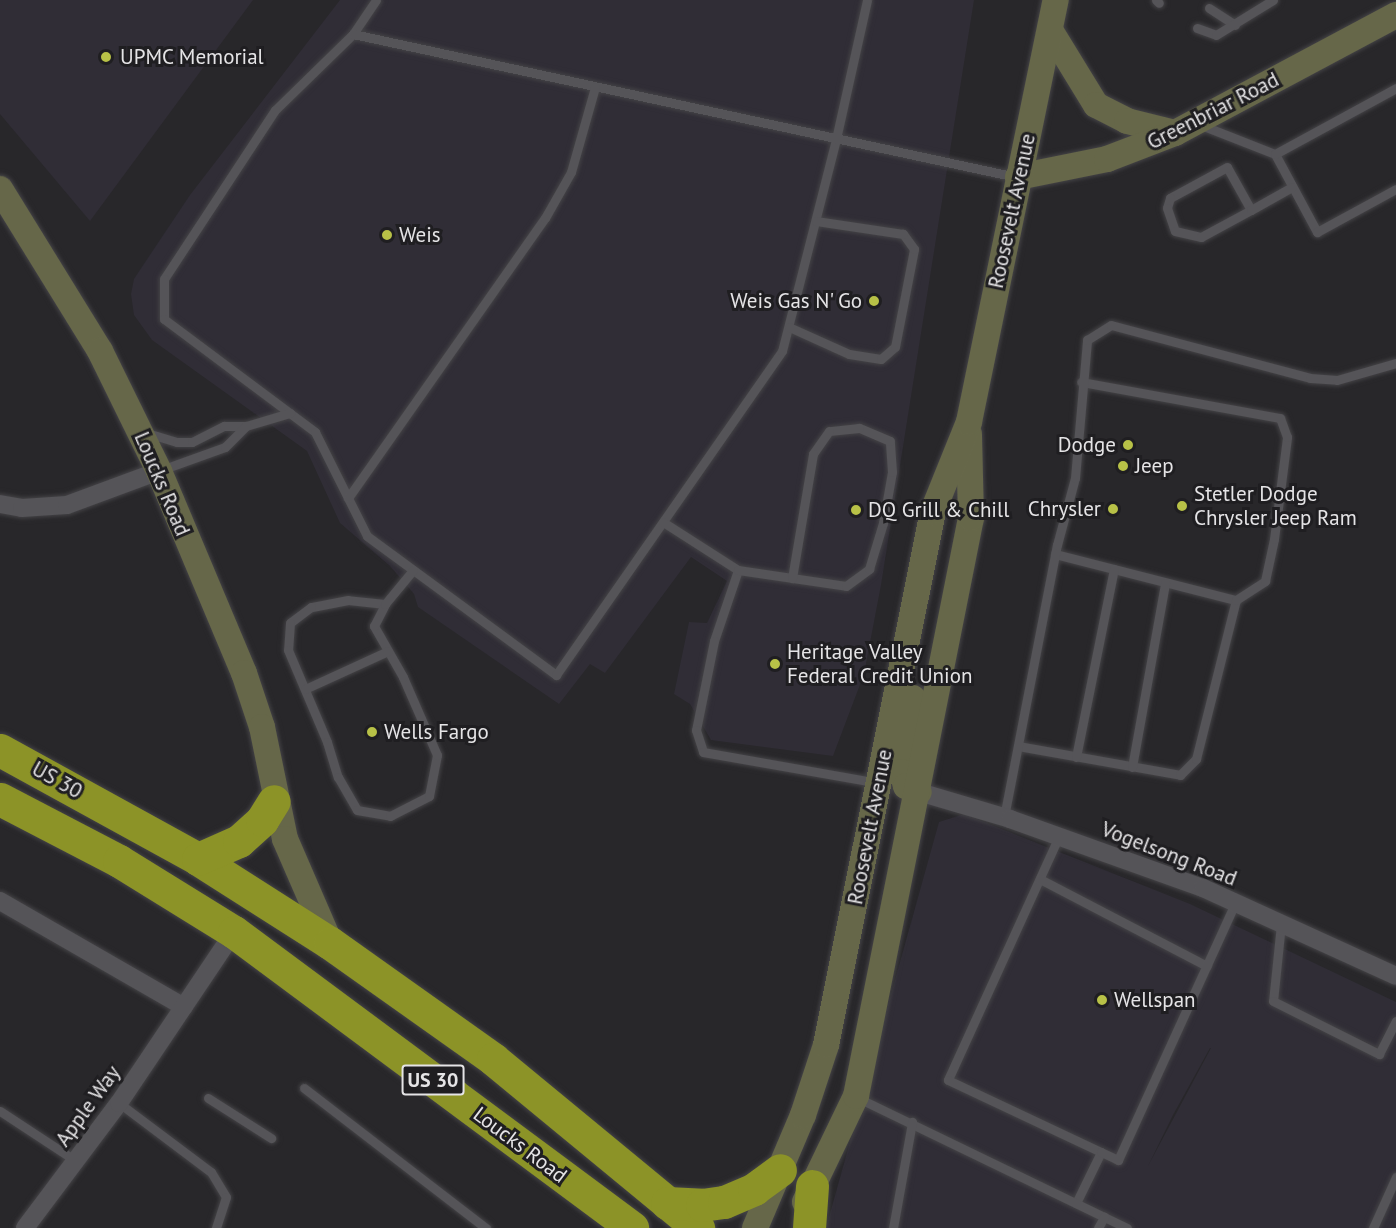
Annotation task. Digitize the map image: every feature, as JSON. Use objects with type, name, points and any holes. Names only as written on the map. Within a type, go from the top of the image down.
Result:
[{"type":"highway","name":"US 30","points":[[0,750],[198,860],[330,943],[493,1059],[698,1228]]},
{"type":"highway","name":"US 30","points":[[0,799],[119,861],[234,932]]},
{"type":"highway","points":[[198,860],[239,841],[262,820],[274,801]]},
{"type":"highway","name":"Loucks Road","points":[[234,932],[632,1228]]},
{"type":"highway","points":[[667,1203],[702,1206],[724,1202],[754,1189],[780,1170]]},
{"type":"highway","points":[[809,1228],[812,1186]]},
{"type":"main road","name":"Roosevelt Avenue","points":[[755,1228],[813,1089],[826,1045],[933,511],[969,422],[1056,0]]},
{"type":"main road","name":"Greenbriar Road","points":[[1018,177],[1107,159],[1186,128],[1396,15]]},
{"type":"main road","points":[[1050,30],[1096,105],[1127,121],[1186,128]]},
{"type":"main road","name":"Loucks Road","points":[[0,189],[100,351],[159,471],[244,673],[262,727],[274,801],[285,839],[330,943]]},
{"type":"main road","name":"Roosevelt Avenue","points":[[794,1228],[856,1096],[919,792],[971,518],[969,422]]},
{"type":"main road","points":[[919,792],[906,786],[902,760],[932,595],[925,549]]},
{"type":"street","points":[[0,504],[22,508],[67,505],[159,471]]},
{"type":"street","name":"Vogelsong Road","points":[[919,792],[1059,836],[1235,903],[1396,976]]},
{"type":"street","points":[[0,901],[184,1007]]},
{"type":"street","name":"Apple Way","points":[[25,1228],[119,1103],[234,932]]},
{"type":"lane","points":[[376,0],[353,34],[275,110],[164,279],[164,319],[315,432],[367,536],[556,675],[782,351],[836,139],[867,0]]},
{"type":"lane","points":[[1197,28],[1216,35],[1235,26],[1273,0]]},
{"type":"lane","points":[[1209,8],[1235,26]]},
{"type":"lane","points":[[353,34],[1018,177]]},
{"type":"lane","points":[[348,498],[545,218],[571,172],[595,87]]},
{"type":"lane","points":[[1186,128],[1275,154],[1396,88]]},
{"type":"lane","points":[[1275,154],[1317,232],[1396,189]]},
{"type":"lane","points":[[1251,210],[1227,166],[1170,198],[1167,208],[1175,231],[1202,237],[1251,210],[1292,187]]},
{"type":"lane","points":[[789,327],[849,354],[881,360],[895,347],[914,249],[903,234],[816,220]]},
{"type":"lane","points":[[1004,817],[1055,554],[1075,478],[1086,340],[1111,325],[1310,378],[1336,380],[1396,363]]},
{"type":"lane","points":[[1018,746],[1180,775],[1196,759],[1236,600],[1265,581],[1287,437],[1280,418],[1081,382]]},
{"type":"lane","points":[[139,431],[177,442],[192,442],[224,426],[246,426],[290,413]]},
{"type":"lane","points":[[159,471],[225,447],[246,426]]},
{"type":"lane","points":[[663,522],[738,570],[792,578],[846,586],[868,569],[884,523],[892,472],[890,441],[859,428],[829,431],[813,454],[792,578]]},
{"type":"lane","points":[[1055,554],[1236,600]]},
{"type":"lane","points":[[1076,757],[1114,569]]},
{"type":"lane","points":[[385,604],[348,600],[311,607],[290,623],[288,650],[338,777],[357,810],[390,816],[429,796],[436,755],[374,626],[385,604],[412,570]]},
{"type":"lane","points":[[738,570],[714,641],[696,730],[703,752],[878,783]]},
{"type":"lane","points":[[1132,767],[1165,583]]},
{"type":"lane","points":[[305,689],[388,651]]},
{"type":"lane","points":[[1059,836],[948,1080],[1119,1160],[1235,903]]},
{"type":"lane","points":[[1040,879],[1207,966]]},
{"type":"lane","points":[[1281,924],[1273,1000],[1379,1054],[1396,1021]]},
{"type":"lane","points":[[304,1088],[486,1228]]},
{"type":"lane","points":[[856,1096],[1126,1228]]},
{"type":"lane","points":[[208,1098],[271,1138]]},
{"type":"lane","points":[[119,1103],[211,1172],[226,1197],[216,1228]]},
{"type":"lane","points":[[0,1111],[76,1161]]},
{"type":"lane","points":[[893,1228],[912,1122]]},
{"type":"lane","points":[[1076,1203],[1101,1152]]},
{"type":"lane","points":[[1372,1228],[1396,1177]]},
{"type":"lane","points":[[1098,1228],[1104,1217]]},
{"type":"shaded area","name":"UPMC Memorial","points":[[0,0],[253,0],[90,221],[0,114]]},
{"type":"shaded area","points":[[340,0],[974,0],[881,585],[864,674],[833,756],[711,740],[690,704],[674,694],[689,622],[707,623],[727,581],[691,557],[605,673],[590,664],[559,704],[418,607],[414,594],[390,566],[340,523],[307,451],[152,340],[134,315],[131,294],[134,279],[190,195]]},
{"type":"shaded area","points":[[964,814],[1190,904],[1396,1002],[1396,1228],[826,1228],[939,822]],"holes":[[[1211,1048],[1148,1166],[1173,1115]]]},
{"type":"place","name":"UPMC Memorial","points":[[106,57]]},
{"type":"place","name":"Weis","points":[[387,235]]},
{"type":"place","name":"Weis Gas N' Go","points":[[874,301]]},
{"type":"place","name":"Dodge","points":[[1128,445]]},
{"type":"place","name":"Jeep","points":[[1123,466]]},
{"type":"place","name":"Stetler Dodge Chrysler Jeep Ram","points":[[1182,506]]},
{"type":"place","name":"Chrysler","points":[[1113,509]]},
{"type":"place","name":"DQ Grill & Chill","points":[[856,510]]},
{"type":"place","name":"Heritage Valley Federal Credit Union","points":[[775,664]]},
{"type":"place","name":"Wells Fargo","points":[[372,732]]},
{"type":"place","name":"Wellspan","points":[[1102,1000]]}]
